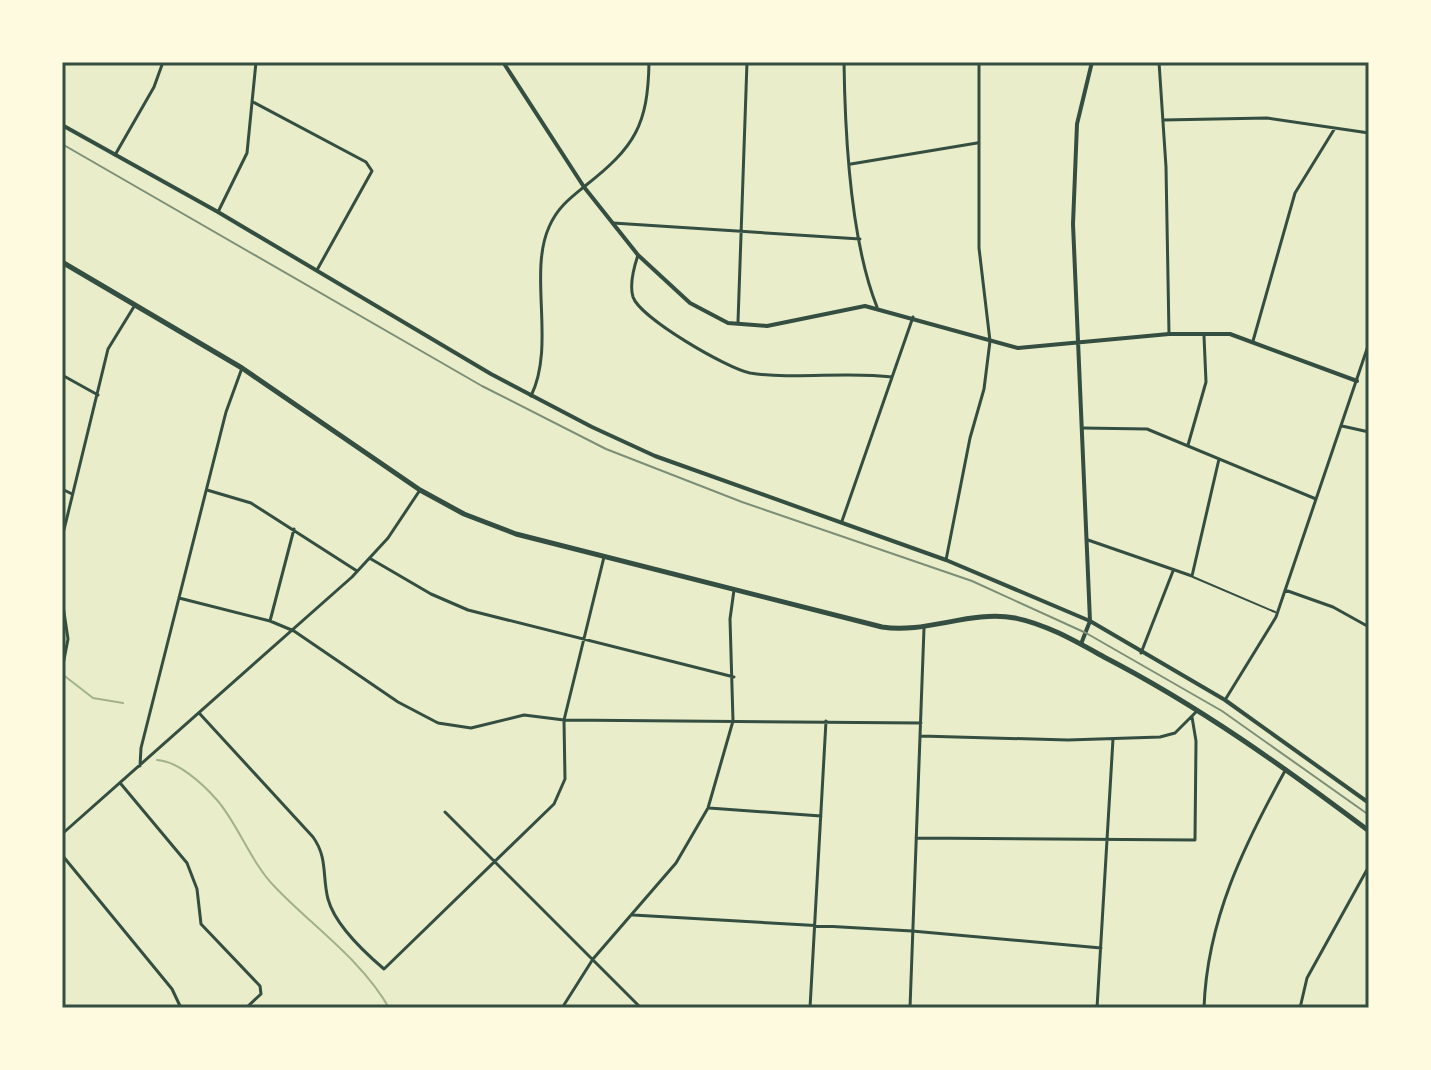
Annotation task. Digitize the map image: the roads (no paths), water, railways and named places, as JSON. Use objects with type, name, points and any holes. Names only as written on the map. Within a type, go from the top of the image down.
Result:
[{"type":"highway","points":[[62,262],[242,368],[420,490],[495,527],[882,627],[924,626],[1004,617],[1034,624],[1081,644],[1199,709],[1369,831]]},
{"type":"street","points":[[115,155],[157,80],[163,62]]},
{"type":"street","points":[[218,212],[244,164],[256,62]]},
{"type":"street","points":[[503,62],[611,223],[638,255],[690,303],[718,319],[767,326],[856,307],[877,307],[1018,348],[1169,334],[1237,335],[1357,381]]},
{"type":"street","points":[[531,396],[542,350],[544,237],[558,210],[621,155],[639,132],[648,104],[649,62]]},
{"type":"street","points":[[738,324],[747,62]]},
{"type":"street","points":[[844,62],[849,164],[860,239],[877,307]]},
{"type":"street","points":[[946,560],[970,438],[984,389],[990,341],[981,291],[977,143],[979,62]]},
{"type":"street","points":[[1081,644],[1090,621],[1073,224],[1077,124],[1092,62]]},
{"type":"street","points":[[1159,62],[1169,334]]},
{"type":"street","points":[[253,102],[371,168],[371,178],[317,270]]},
{"type":"street","points":[[1163,120],[1267,118],[1369,133]]},
{"type":"street","points":[[62,125],[218,212],[531,396],[655,456],[946,560],[1090,621],[1225,700],[1369,803]]},
{"type":"street","points":[[1253,341],[1295,193],[1335,128]]},
{"type":"street","points":[[849,164],[977,143]]},
{"type":"street","points":[[611,223],[860,239]]},
{"type":"street","points":[[638,255],[632,288],[636,303],[647,314],[727,364],[758,374],[892,377]]},
{"type":"street","points":[[62,538],[108,349],[135,305]]},
{"type":"street","points":[[842,521],[913,317]]},
{"type":"street","points":[[1188,445],[1206,382],[1204,333]]},
{"type":"street","points":[[1225,700],[1277,613],[1369,343]]},
{"type":"street","points":[[140,766],[141,748],[179,598],[231,397],[242,368]]},
{"type":"street","points":[[62,375],[98,395]]},
{"type":"street","points":[[1342,426],[1369,432]]},
{"type":"street","points":[[1082,428],[1142,428],[1316,499]]},
{"type":"street","points":[[1088,540],[1192,576],[1219,459]]},
{"type":"street","points":[[62,489],[72,494]]},
{"type":"street","points":[[207,490],[251,503],[357,571]]},
{"type":"street","points":[[62,834],[294,631],[370,559],[420,490]]},
{"type":"street","points":[[270,621],[294,529]]},
{"type":"street","points":[[200,714],[319,845],[326,865],[328,898],[334,914],[384,969],[548,813],[560,793],[565,770],[564,720],[604,557]]},
{"type":"street","points":[[370,559],[451,603],[734,677]]},
{"type":"street","points":[[1141,653],[1173,569]]},
{"type":"street","points":[[562,1008],[593,959],[676,863],[708,808],[733,721],[730,619],[734,590]]},
{"type":"street","points":[[1285,590],[1333,607],[1369,627]]},
{"type":"street","points":[[179,598],[270,621],[294,631],[398,702],[438,723],[471,728],[524,715],[564,720],[921,723]]},
{"type":"street","points":[[62,599],[68,639],[62,670]]},
{"type":"street","points":[[910,1008],[924,626]]},
{"type":"street","points":[[921,736],[1113,739],[1168,736],[1199,709]]},
{"type":"street","points":[[916,838],[1195,840],[1196,741],[1192,717]]},
{"type":"street","points":[[810,1008],[826,721]]},
{"type":"street","points":[[1097,1008],[1113,739]]},
{"type":"street","points":[[1204,1008],[1206,975],[1234,868],[1286,769]]},
{"type":"street","points":[[121,784],[187,863],[197,889],[201,924],[260,986],[261,994],[246,1008]]},
{"type":"street","points":[[708,808],[821,816]]},
{"type":"street","points":[[445,812],[641,1008]]},
{"type":"street","points":[[62,855],[172,989],[181,1008]]},
{"type":"street","points":[[1300,1008],[1307,978],[1369,866]]},
{"type":"street","points":[[633,915],[912,931],[1101,948]]},
{"type":"lane","points":[[1192,576],[1277,613]]},
{"type":"waterway","points":[[62,674],[93,698],[123,703]]},
{"type":"waterway","points":[[157,760],[182,769],[211,794],[225,810],[266,877],[351,959],[389,1008]]},
{"type":"railway","points":[[62,144],[482,386],[606,449],[742,502],[972,581],[1086,633],[1222,711],[1369,815]]}]
